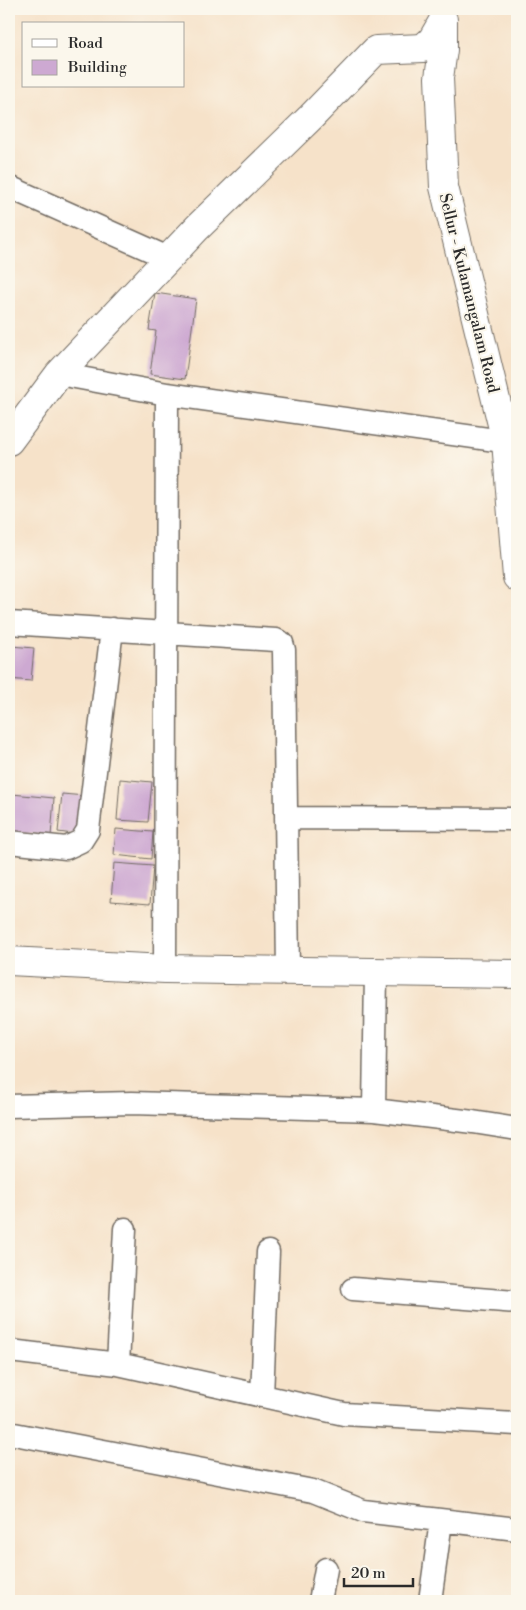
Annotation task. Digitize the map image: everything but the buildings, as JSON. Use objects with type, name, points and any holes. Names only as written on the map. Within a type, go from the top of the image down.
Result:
[{"type":"main road","points":[[9,441],[60,374],[168,258],[376,50],[423,48],[432,40],[443,15]]},
{"type":"main road","name":"Sellur - Kulamangalam Road","points":[[443,15],[443,50],[440,78],[444,187],[512,442],[517,576]]},
{"type":"main road","points":[[9,961],[165,968],[517,974]]},
{"type":"street","points":[[9,187],[168,258]]},
{"type":"street","points":[[60,374],[167,394],[512,442]]},
{"type":"street","points":[[165,968],[167,394]]},
{"type":"street","points":[[9,623],[276,640],[282,643],[284,650],[288,971]]},
{"type":"street","points":[[9,842],[66,848],[81,841],[88,830],[112,629]]},
{"type":"street","points":[[286,818],[517,818]]},
{"type":"street","points":[[374,1110],[376,972]]},
{"type":"street","points":[[9,1106],[132,1103],[374,1110],[517,1129]]},
{"type":"street","points":[[118,1364],[125,1229]]},
{"type":"street","points":[[262,1396],[268,1252]]},
{"type":"street","points":[[353,1289],[517,1302]]},
{"type":"street","points":[[9,1355],[118,1364],[344,1414],[517,1424]]},
{"type":"street","points":[[9,1433],[313,1491],[363,1511],[517,1529]]},
{"type":"street","points":[[430,1601],[441,1521]]},
{"type":"street","points":[[320,1601],[326,1569]]}]
